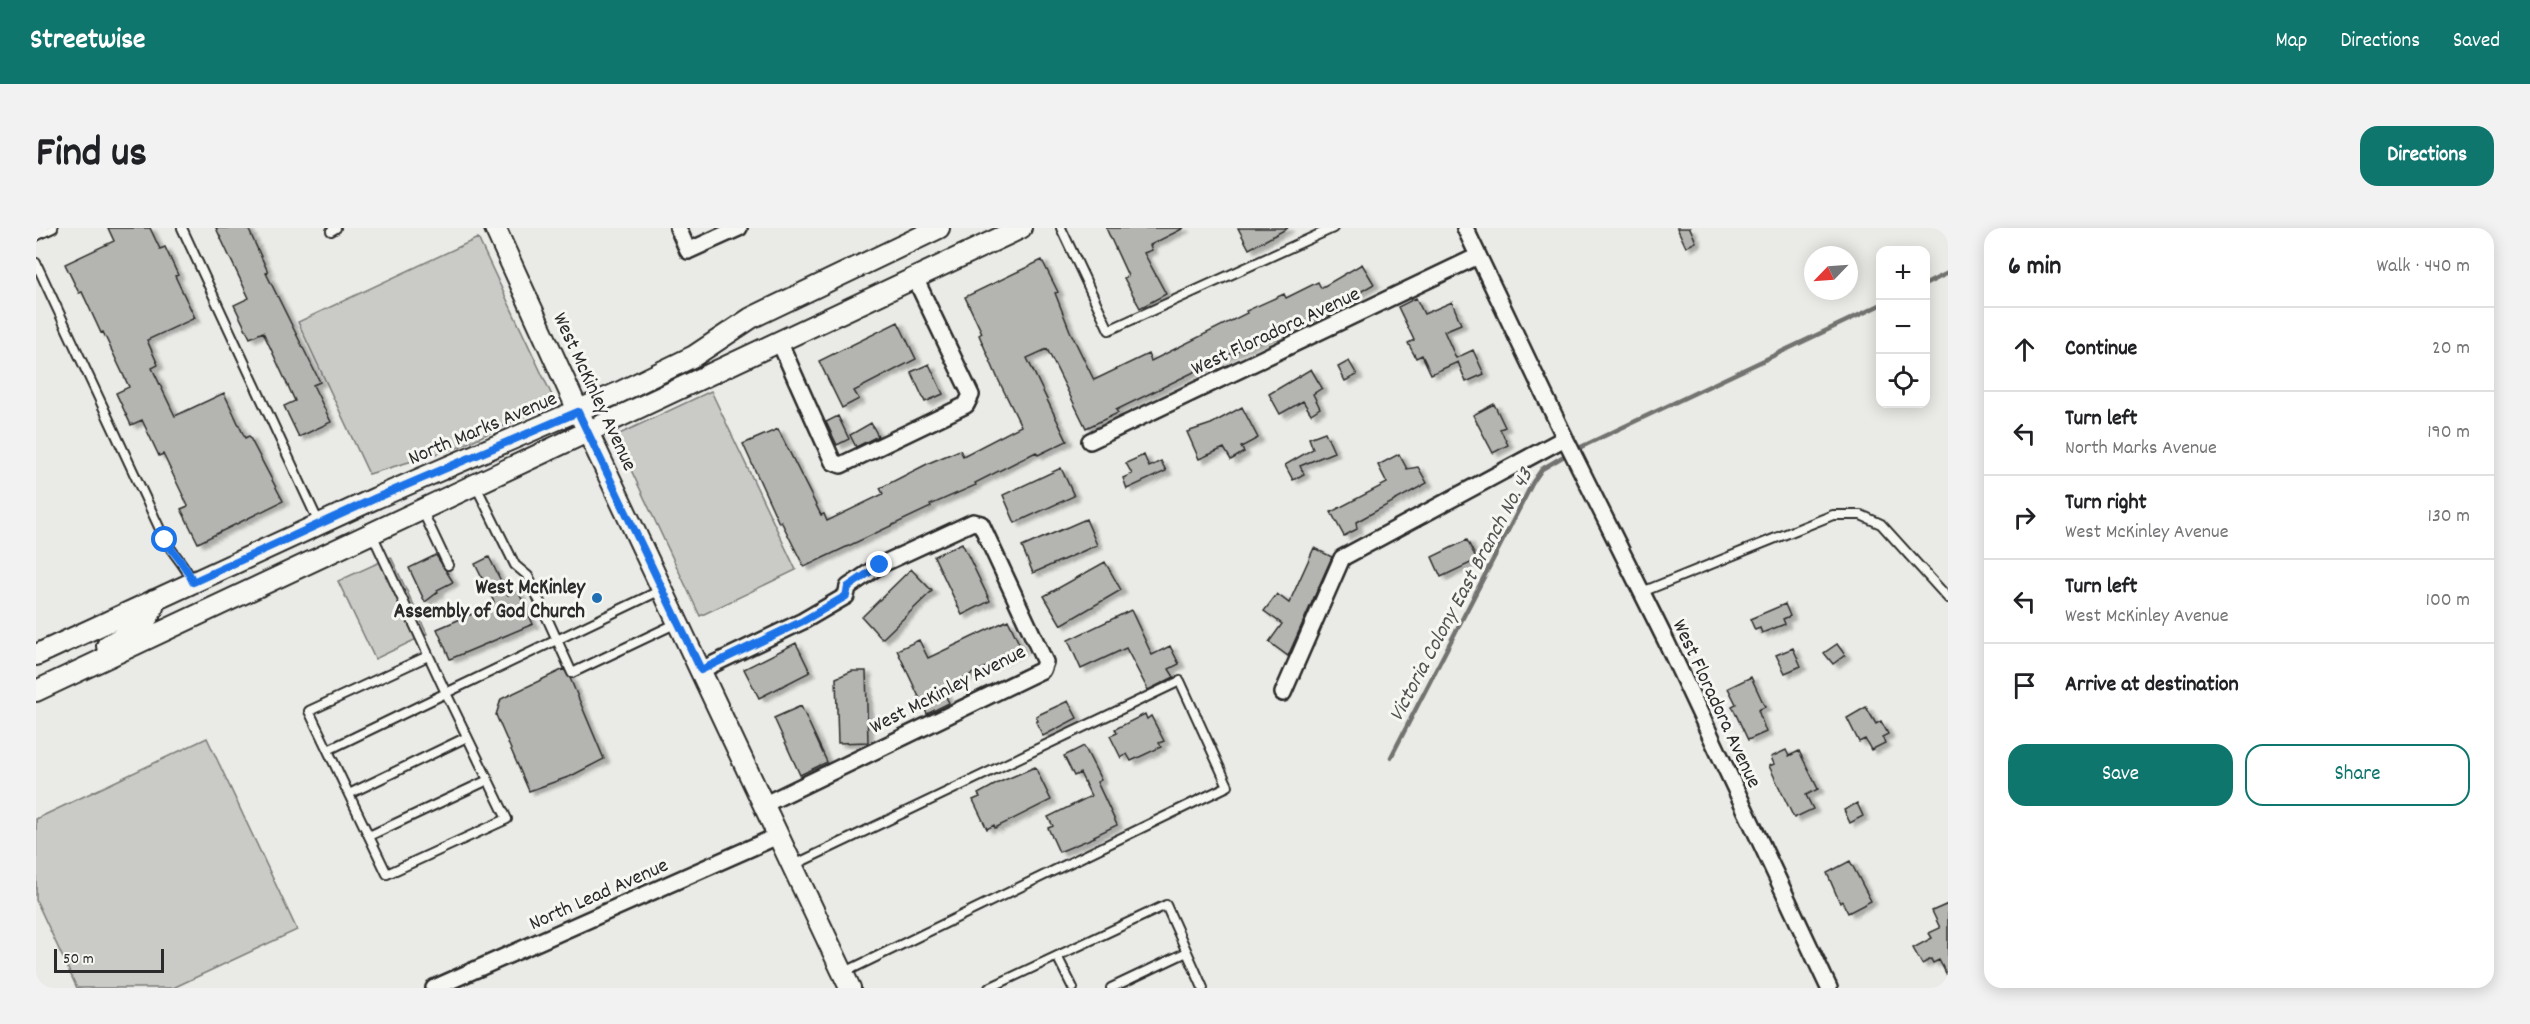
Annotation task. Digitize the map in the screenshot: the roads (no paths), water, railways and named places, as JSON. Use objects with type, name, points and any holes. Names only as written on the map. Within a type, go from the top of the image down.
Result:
[{"type":"main road","name":"West McKinley Avenue","points":[[495,228],[578,412],[847,981]]},
{"type":"main road","name":"North Marks Avenue","points":[[39,651],[319,524],[578,412],[679,364],[751,318],[939,228]]},
{"type":"main road","points":[[37,690],[474,483],[1022,228]]},
{"type":"main road","points":[[37,690],[138,626],[151,614],[154,600]]},
{"type":"street","points":[[678,228],[688,251],[740,228]]},
{"type":"street","name":"West Floradora Avenue","points":[[1465,228],[1565,438],[1642,592],[1829,988]]},
{"type":"street","name":"West Floradora Avenue","points":[[1090,441],[1478,256]]},
{"type":"street","points":[[779,341],[833,462],[841,465],[966,405],[971,396],[915,278]]},
{"type":"street","points":[[1283,693],[1342,558],[1565,438]]},
{"type":"street","name":"West McKinley Avenue","points":[[701,670],[829,606],[846,596],[848,587],[880,565],[973,522],[981,524],[1045,662],[1042,670],[765,804]]},
{"type":"street","name":"North Lead Avenue","points":[[434,988],[780,836]]},
{"type":"lane","points":[[36,236],[53,228]]},
{"type":"lane","points":[[182,228],[319,524]]},
{"type":"lane","points":[[1061,228],[1109,330],[1333,228]]},
{"type":"lane","points":[[36,263],[165,540],[174,554],[185,564],[193,582]]},
{"type":"lane","points":[[474,483],[515,564],[528,576],[572,673],[678,623]]},
{"type":"lane","points":[[422,508],[448,565]]},
{"type":"lane","points":[[1642,592],[1833,515],[1861,515],[1881,524],[1948,598]]},
{"type":"lane","points":[[371,532],[507,819],[387,874],[309,711],[428,656]]},
{"type":"lane","points":[[328,750],[663,590]]},
{"type":"lane","points":[[794,865],[1180,681],[1228,786],[847,981]]},
{"type":"lane","points":[[349,794],[467,737]]},
{"type":"lane","points":[[369,836],[488,780]]},
{"type":"lane","points":[[989,988],[1166,905],[1203,988]]},
{"type":"lane","points":[[1111,988],[1187,952]]},
{"type":"lane","points":[[1057,956],[1073,988]]},
{"type":"waterway","name":"Victoria Colony East Branch No. 43","points":[[1930,282],[1948,273]]},
{"type":"waterway","name":"Victoria Colony East Branch No. 43","points":[[1581,447],[1876,307]]},
{"type":"waterway","name":"Victoria Colony East Branch No. 43","points":[[1391,757],[1533,482],[1542,469],[1564,456]]},
{"type":"place","name":"West McKinley Assembly of God Church","points":[[597,598]]}]
